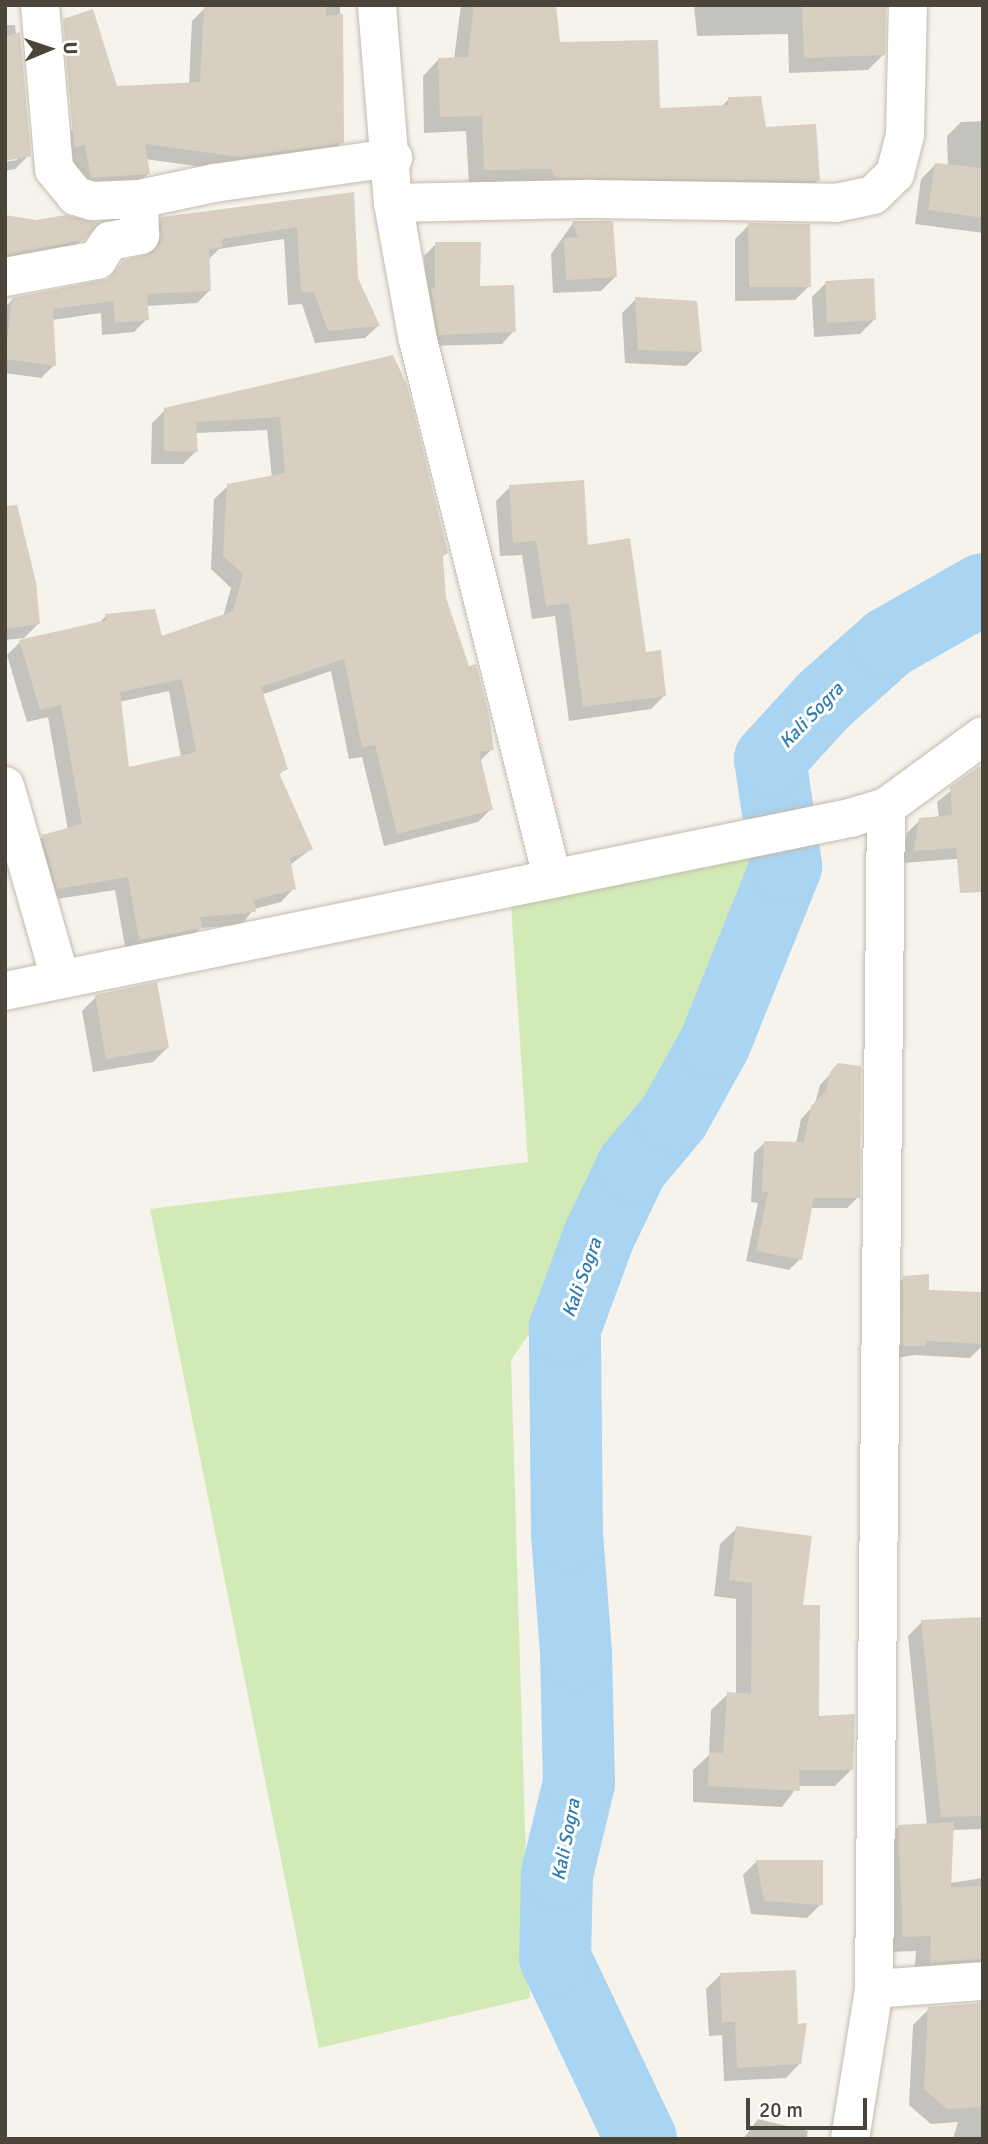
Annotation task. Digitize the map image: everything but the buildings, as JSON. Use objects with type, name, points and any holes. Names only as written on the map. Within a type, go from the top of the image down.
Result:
[{"type":"street","points":[[40,5],[54,169],[76,196],[92,201],[139,199],[214,183],[393,158]]},
{"type":"street","points":[[377,5],[393,158],[393,204],[439,433],[552,877]]},
{"type":"street","points":[[393,204],[592,198],[836,203],[873,195],[895,174],[905,135],[908,5]]},
{"type":"street","points":[[5,277],[97,260],[110,241],[140,235],[139,199]]},
{"type":"street","points":[[5,991],[850,818],[886,807],[983,736]]},
{"type":"street","points":[[5,786],[60,978]]},
{"type":"street","points":[[850,2139],[874,1989],[886,807]]},
{"type":"street","points":[[874,1989],[983,1981]]},
{"type":"green space","points":[[773,852],[664,1141],[511,1360],[530,1998],[319,2048],[150,1209],[528,1162],[511,905]]},
{"type":"waterway","name":"Kali Sogra","points":[[641,2139],[555,1958],[557,1874],[579,1783],[576,1653],[567,1534],[565,1328],[599,1236],[632,1167],[674,1117],[715,1043],[786,866],[770,759],[824,700],[888,643],[983,589]]}]
